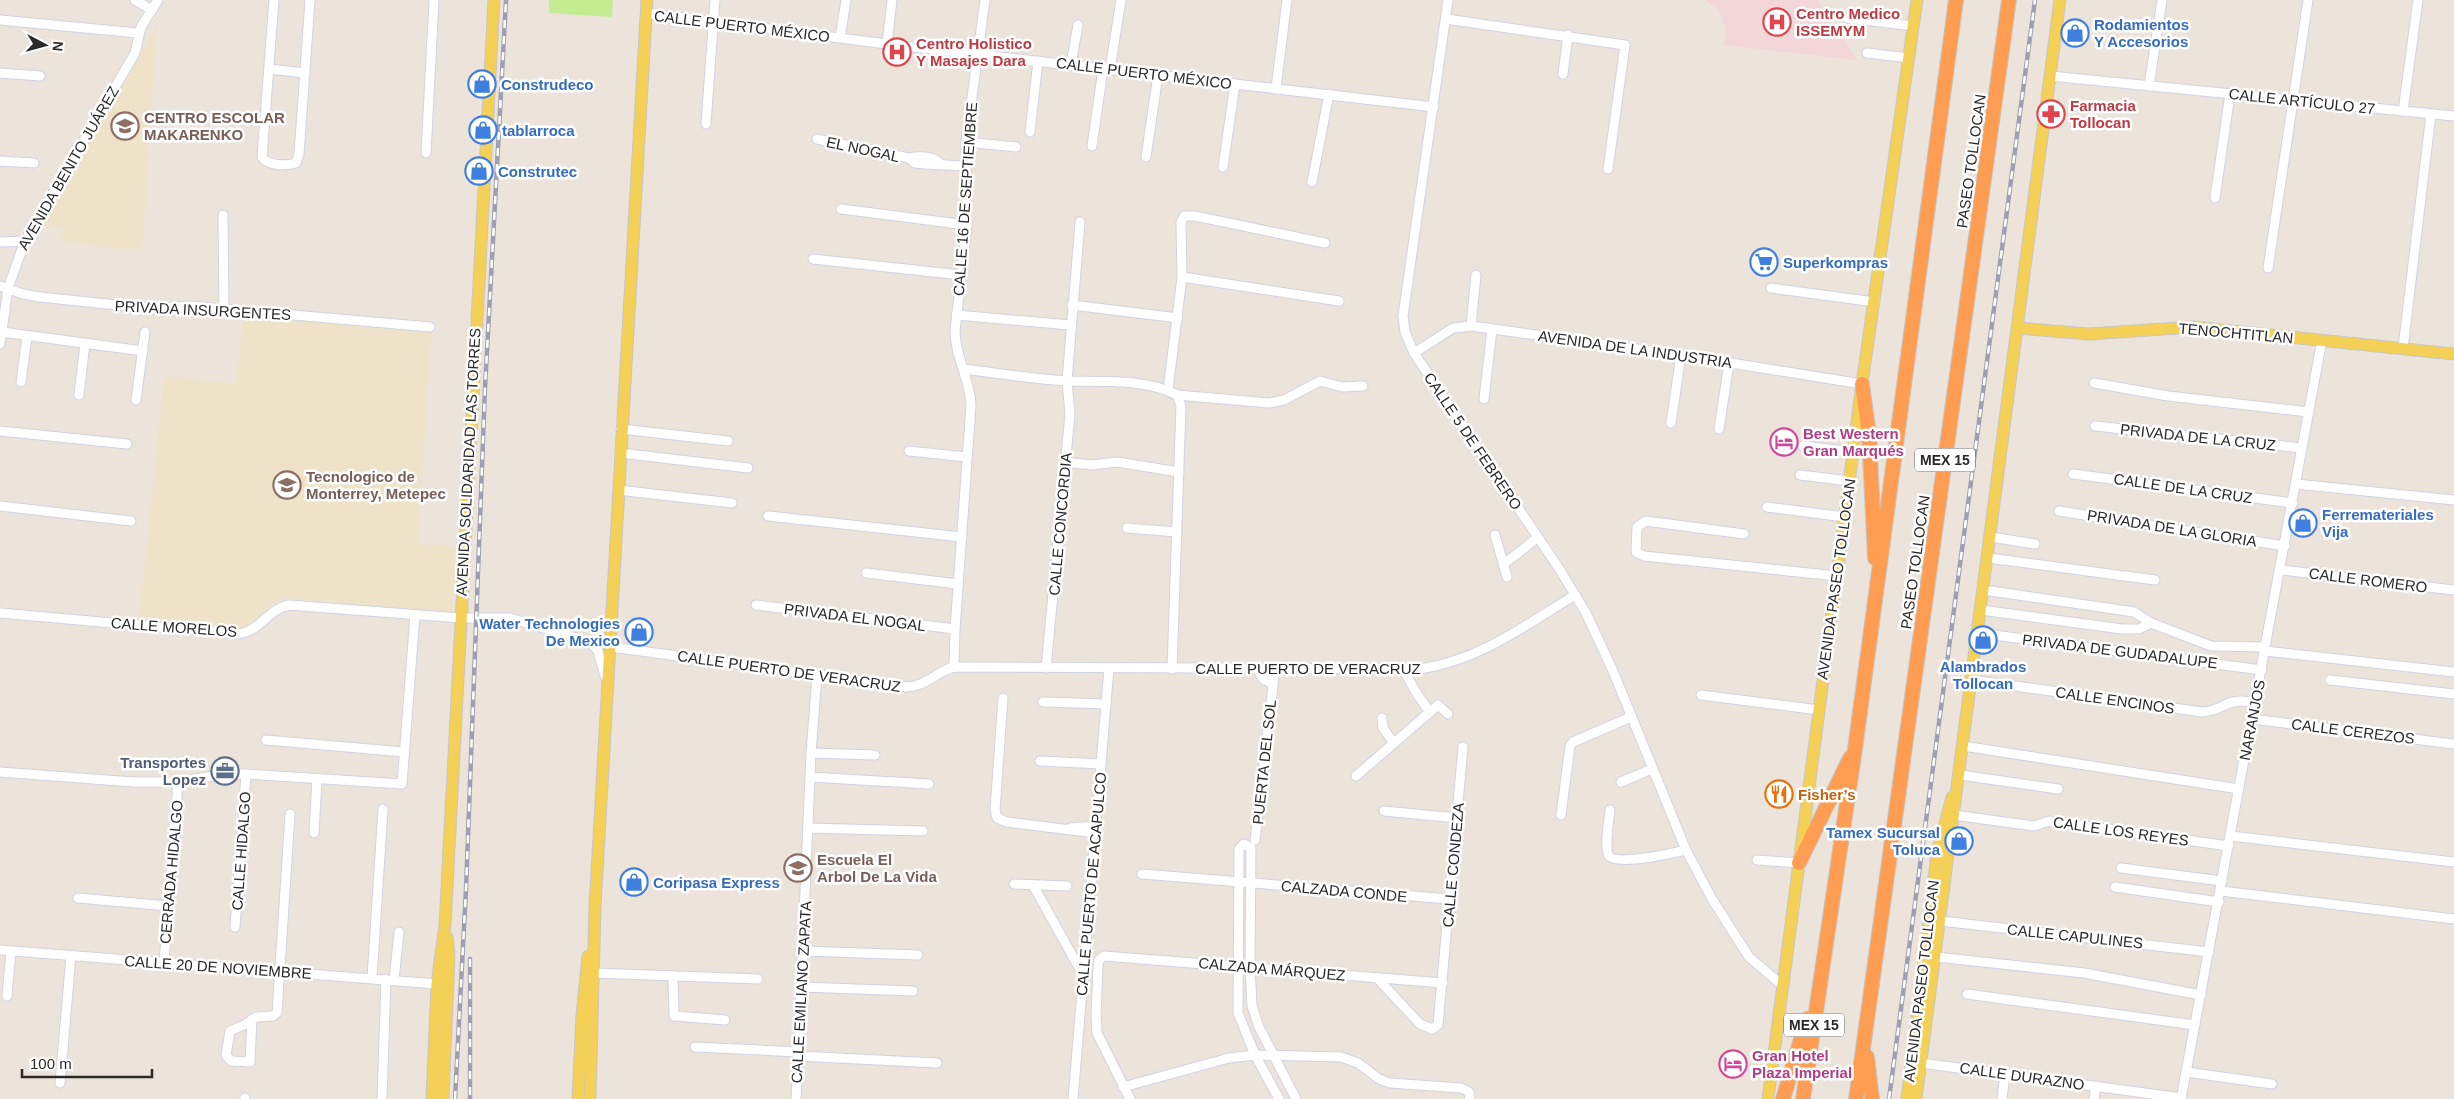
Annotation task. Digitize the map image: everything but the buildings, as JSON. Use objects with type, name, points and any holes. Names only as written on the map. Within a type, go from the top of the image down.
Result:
[{"type":"highway","name":"MEX 15","points":[[1803,1099],[1877,592],[1956,0]]},
{"type":"highway","name":"PASEO TOLLOCAN","points":[[1856,1099],[2009,0]]},
{"type":"highway","points":[[1862,384],[1869,434],[1877,592]]},
{"type":"highway","points":[[1799,864],[1855,749]]},
{"type":"highway","points":[[1783,1099],[1804,1032],[1825,950]]},
{"type":"highway","points":[[1865,1035],[1872,1099]]},
{"type":"main road","name":"AVENIDA SOLIDARIDAD LAS TORRES","points":[[432,1099],[437,984],[445,925],[494,0]]},
{"type":"main road","points":[[590,1099],[595,907],[647,0]]},
{"type":"main road","name":"AVENIDA PASEO TOLLOCAN","points":[[1768,1099],[1844,516],[1917,0]]},
{"type":"main road","name":"AVENIDA PASEO TOLLOCAN","points":[[1916,1099],[1960,776],[2060,0]]},
{"type":"main road","name":"TENOCHTITLAN","points":[[2018,328],[2089,334],[2193,327],[2454,354]]},
{"type":"main road","name":"AVENIDA PASEO TOLLOCAN","points":[[1907,1099],[1925,943],[1941,832],[1960,776]]},
{"type":"main road","points":[[578,1099],[584,994],[595,907]]},
{"type":"main road","name":"AVENIDA SOLIDARIDAD LAS TORRES","points":[[442,1099],[449,956],[445,925]]},
{"type":"street","points":[[135,0],[154,3]]},
{"type":"street","points":[[274,0],[262,152],[264,160],[270,164],[289,165],[298,160],[310,0]]},
{"type":"street","points":[[426,153],[434,0]]},
{"type":"street","points":[[706,124],[715,0]]},
{"type":"street","points":[[840,38],[846,0]]},
{"type":"street","points":[[886,44],[892,0]]},
{"type":"street","name":"CALLE 16 DE SEPTIEMBRE","points":[[954,667],[971,396],[956,346],[956,315],[967,225],[966,142],[985,0]]},
{"type":"street","points":[[1092,146],[1121,0]]},
{"type":"street","points":[[1276,88],[1288,0]]},
{"type":"street","name":"CALLE 5 DE FEBRERO","points":[[1448,0],[1403,327],[1414,353],[1575,596],[1599,639],[1686,850],[1712,899],[1741,946],[1758,966],[1783,986]]},
{"type":"street","points":[[2149,86],[2162,0]]},
{"type":"street","points":[[2268,268],[2308,0]]},
{"type":"street","points":[[2404,111],[2418,0]]},
{"type":"street","name":"AVENIDA BENITO JUÁREZ","points":[[0,344],[4,287],[24,242],[135,53],[138,33],[154,3]]},
{"type":"street","name":"CALLE PUERTO MÉXICO","points":[[646,13],[886,44],[1434,107]]},
{"type":"street","points":[[1847,18],[1913,26]]},
{"type":"street","points":[[1446,19],[1568,35],[1625,45],[1608,169]]},
{"type":"street","points":[[0,20],[138,33]]},
{"type":"street","points":[[1072,64],[1078,25]]},
{"type":"street","points":[[1563,74],[1568,35]]},
{"type":"street","points":[[1867,53],[1909,58]]},
{"type":"street","points":[[1030,132],[1038,62]]},
{"type":"street","points":[[269,69],[305,73]]},
{"type":"street","points":[[0,73],[40,76]]},
{"type":"street","points":[[1146,157],[1158,75]]},
{"type":"street","name":"CALLE ARTÍCULO 27","points":[[2050,76],[2454,116]]},
{"type":"street","points":[[1223,166],[1235,84]]},
{"type":"street","points":[[1312,182],[1329,94]]},
{"type":"street","points":[[2214,198],[2230,94]]},
{"type":"street","points":[[2403,348],[2431,114]]},
{"type":"street","name":"EL NOGAL","points":[[817,139],[910,158],[915,163],[935,166],[941,164],[965,166]]},
{"type":"street","points":[[966,142],[1016,147]]},
{"type":"street","points":[[0,161],[34,164]]},
{"type":"street","points":[[841,209],[967,225]]},
{"type":"street","points":[[223,215],[224,308]]},
{"type":"street","points":[[1168,390],[1182,277],[1181,222],[1187,215],[1326,243]]},
{"type":"street","name":"CALLE CONCORDIA","points":[[1046,668],[1066,462],[1070,405],[1066,380],[1080,222]]},
{"type":"street","points":[[0,242],[24,242]]},
{"type":"street","points":[[813,259],[961,275]]},
{"type":"street","points":[[1471,326],[1476,275]]},
{"type":"street","points":[[1182,277],[1339,301]]},
{"type":"street","name":"PRIVADA INSURGENTES","points":[[4,287],[40,296],[155,309],[184,305],[430,327]]},
{"type":"street","points":[[1771,288],[1875,302]]},
{"type":"street","points":[[1072,305],[1178,318]]},
{"type":"street","points":[[956,315],[1070,325]]},
{"type":"street","name":"AVENIDA DE LA INDUSTRIA","points":[[1414,353],[1453,328],[1471,326],[1729,362],[1862,384]]},
{"type":"street","points":[[1484,400],[1492,329]]},
{"type":"street","points":[[2,332],[143,351]]},
{"type":"street","points":[[136,400],[145,332]]},
{"type":"street","points":[[21,382],[27,336]]},
{"type":"street","name":"NARANJOS","points":[[2182,1098],[2265,649],[2282,570],[2322,340]]},
{"type":"street","points":[[78,395],[85,343]]},
{"type":"street","points":[[1671,424],[1681,355]]},
{"type":"street","points":[[1719,429],[1729,362]]},
{"type":"street","points":[[963,369],[1066,380],[1106,381],[1168,390],[1177,394],[1269,403],[1284,400],[1320,381],[1342,386],[1363,386]]},
{"type":"street","points":[[2094,383],[2168,396],[2309,412]]},
{"type":"street","points":[[1172,669],[1181,406],[1177,394]]},
{"type":"street","name":"PRIVADA DE LA CRUZ","points":[[2095,426],[2302,448]]},
{"type":"street","points":[[622,429],[728,441]]},
{"type":"street","points":[[0,431],[127,444]]},
{"type":"street","points":[[1803,446],[1853,452]]},
{"type":"street","points":[[909,451],[967,456]]},
{"type":"street","points":[[620,453],[748,468]]},
{"type":"street","points":[[1066,462],[1090,465],[1117,462],[1179,472]]},
{"type":"street","name":"CALLE DE LA CRUZ","points":[[2073,474],[2293,503]]},
{"type":"street","points":[[1800,475],[1849,481]]},
{"type":"street","points":[[2296,484],[2454,500]]},
{"type":"street","points":[[618,490],[732,503]]},
{"type":"street","points":[[0,506],[131,521]]},
{"type":"street","points":[[1767,507],[1844,516]]},
{"type":"street","name":"PRIVADA DE LA GLORIA","points":[[2059,511],[2285,546]]},
{"type":"street","points":[[768,516],[962,537]]},
{"type":"street","points":[[1744,534],[1646,521],[1637,528],[1634,547],[1636,552],[1644,556],[1837,576]]},
{"type":"street","points":[[1127,528],[1177,532]]},
{"type":"street","points":[[1496,535],[1507,577]]},
{"type":"street","points":[[1991,537],[2035,544]]},
{"type":"street","points":[[1504,564],[1537,538]]},
{"type":"street","points":[[1988,558],[2155,580]]},
{"type":"street","name":"CALLE ROMERO","points":[[2282,570],[2454,590]]},
{"type":"street","points":[[866,574],[958,584]]},
{"type":"street","points":[[1984,590],[2134,612],[2151,623],[2215,646],[2265,649],[2454,672]]},
{"type":"street","name":"CALLE PUERTO DE VERACRUZ","points":[[611,647],[908,687],[923,685],[944,670],[954,667],[1403,669],[1439,666],[1491,648],[1575,596]]},
{"type":"street","name":"PRIVADA EL NOGAL","points":[[756,604],[955,629]]},
{"type":"street","name":"CALLE MORELOS","points":[[0,613],[236,634],[250,630],[279,608],[289,606],[460,618],[510,618],[585,639],[598,651],[608,694]]},
{"type":"street","points":[[1981,610],[2122,629],[2139,629],[2151,623]]},
{"type":"street","points":[[0,772],[133,782],[178,782],[219,775],[246,774],[402,784],[415,615]]},
{"type":"street","name":"PRIVADA DE GUDADALUPE","points":[[1978,633],[2262,670]]},
{"type":"street","name":"CALLE PUERTO DE ACAPULCO","points":[[1073,1099],[1109,668]]},
{"type":"street","name":"PUERTA DEL SOL","points":[[1257,668],[1263,679],[1273,684]]},
{"type":"street","name":"PUERTA DEL SOL","points":[[1255,840],[1275,668]]},
{"type":"street","points":[[1403,669],[1430,712]]},
{"type":"street","name":"CALLE EMILIANO ZAPATA","points":[[796,1099],[810,753],[817,674]]},
{"type":"street","name":"CALLE ENCINOS","points":[[1972,680],[2202,712],[2218,709],[2238,700],[2255,703]]},
{"type":"street","points":[[2330,680],[2454,694]]},
{"type":"street","points":[[1701,695],[1819,710]]},
{"type":"street","points":[[1003,698],[995,810],[997,818],[1003,822],[1065,829],[1095,829]]},
{"type":"street","points":[[1043,702],[1106,704]]},
{"type":"street","points":[[1356,776],[1438,705],[1448,714]]},
{"type":"street","points":[[1561,815],[1570,746],[1573,742],[1631,717]]},
{"type":"street","points":[[1382,718],[1383,728],[1393,742]]},
{"type":"street","name":"CALLE CEREZOS","points":[[2252,719],[2454,744]]},
{"type":"street","points":[[266,740],[404,752]]},
{"type":"street","points":[[1963,746],[2239,789]]},
{"type":"street","name":"CALLE CONDEZA","points":[[1377,978],[1420,1024],[1432,1029],[1439,1022],[1463,747]]},
{"type":"street","points":[[810,753],[875,755]]},
{"type":"street","points":[[1040,761],[1101,764]]},
{"type":"street","points":[[1621,782],[1652,769]]},
{"type":"street","name":"CALLE HIDALGO","points":[[235,927],[246,774]]},
{"type":"street","points":[[1960,776],[2058,789]]},
{"type":"street","points":[[810,777],[929,784]]},
{"type":"street","points":[[314,833],[318,779]]},
{"type":"street","name":"CERRADA HIDALGO","points":[[164,962],[178,782]]},
{"type":"street","points":[[372,978],[382,809]]},
{"type":"street","points":[[1610,810],[1607,848],[1609,856],[1619,861],[1686,850]]},
{"type":"street","points":[[1384,811],[1457,818]]},
{"type":"street","points":[[252,1019],[250,1062],[230,1061],[226,1055],[230,1031],[252,1019],[261,1015],[274,1016],[277,1013],[290,814]]},
{"type":"street","name":"CALLE LOS REYES","points":[[1954,815],[2034,826],[2048,820],[2229,846]]},
{"type":"street","points":[[808,828],[923,831]]},
{"type":"street","points":[[2231,836],[2454,862]]},
{"type":"street","points":[[1279,1099],[1255,1055],[1238,1013],[1238,882],[1240,847],[1247,844],[1251,848],[1250,967],[1255,1017],[1263,1037],[1275,1055],[1296,1099]]},
{"type":"street","points":[[1757,860],[1799,864]]},
{"type":"street","points":[[2122,868],[2222,881]]},
{"type":"street","name":"CALZADA CONDE","points":[[1142,874],[1449,899]]},
{"type":"street","points":[[1014,884],[1067,886]]},
{"type":"street","points":[[1033,884],[1083,975]]},
{"type":"street","points":[[2115,887],[2219,902]]},
{"type":"street","points":[[2221,891],[2454,919]]},
{"type":"street","points":[[78,898],[168,906]]},
{"type":"street","name":"CALLE CAPULINES","points":[[1941,921],[2209,952]]},
{"type":"street","points":[[382,1099],[390,980],[399,932]]},
{"type":"street","name":"CALLE 20 DE NOVIEMBRE","points":[[0,950],[437,984]]},
{"type":"street","points":[[7,996],[11,951]]},
{"type":"street","points":[[803,951],[918,955]]},
{"type":"street","points":[[60,1083],[71,956]]},
{"type":"street","name":"CALZADA MÁRQUEZ","points":[[1123,1087],[1100,1043],[1096,1026],[1098,967],[1101,958],[1110,956],[1443,983]]},
{"type":"street","points":[[1936,957],[2084,973],[2201,995]]},
{"type":"street","points":[[594,974],[758,979]]},
{"type":"street","points":[[673,976],[672,1010],[674,1016],[725,1020]]},
{"type":"street","points":[[802,987],[913,991]]},
{"type":"street","points":[[1967,994],[2195,1025]]},
{"type":"street","points":[[695,1047],[937,1063]]},
{"type":"street","points":[[1130,1099],[1123,1087],[1229,1058],[1255,1055],[1341,1057],[1358,1063],[1385,1082],[1461,1088],[1469,1092],[1470,1099]]},
{"type":"street","name":"CALLE DURAZNO","points":[[1921,1063],[2182,1098]]},
{"type":"street","points":[[2186,1072],[2272,1084]]},
{"type":"street","points":[[2002,1099],[2005,1074]]},
{"type":"street","points":[[2094,1099],[2096,1086]]},
{"type":"shaded area","name":"Centro Medico ISSEMYM","points":[[1705,0],[1817,0],[1857,60],[1723,45],[1727,34],[1719,10]]},
{"type":"shaded area","name":"CENTRO ESCOLAR MAKARENKO","points":[[157,25],[142,251],[61,242],[63,229],[42,227]]},
{"type":"shaded area","name":"Tecnologico de Monterrey, Metepec","points":[[243,315],[433,331],[430,352],[418,544],[457,547],[453,612],[284,598],[276,601],[244,628],[139,619],[164,377],[237,383]]},
{"type":"green space","points":[[549,0],[613,0],[612,17],[549,13]]},
{"type":"railway","points":[[455,1099],[466,889],[485,388],[506,0]]},
{"type":"railway","points":[[1889,1099],[2035,0]]},
{"type":"railway","points":[[470,959],[470,1099]]},
{"type":"place","name":"Centro Medico ISSEMYM","points":[[1777,22]]},
{"type":"place","name":"Rodamientos Y Accesorios","points":[[2075,33]]},
{"type":"place","name":"Centro Holistico Y Masajes Dara","points":[[897,52]]},
{"type":"place","name":"Construdeco","points":[[482,84]]},
{"type":"place","name":"Farmacia Tollocan","points":[[2051,114]]},
{"type":"place","name":"CENTRO ESCOLAR MAKARENKO","points":[[125,126]]},
{"type":"place","name":"tablarroca","points":[[483,130]]},
{"type":"place","name":"Construtec","points":[[479,171]]},
{"type":"place","name":"Superkompras","points":[[1764,262]]},
{"type":"place","name":"Best Western Gran Marqués","points":[[1784,442]]},
{"type":"place","name":"Tecnologico de Monterrey, Metepec","points":[[287,485]]},
{"type":"place","name":"Ferremateriales Vija","points":[[2303,523]]},
{"type":"place","name":"Water Technologies De Mexico","points":[[639,632]]},
{"type":"place","name":"Alambrados Tollocan","points":[[1983,640]]},
{"type":"place","name":"Transportes Lopez","points":[[225,771]]},
{"type":"place","name":"Fisher’s","points":[[1779,794]]},
{"type":"place","name":"Tamex Sucursal Toluca","points":[[1959,841]]},
{"type":"place","name":"Escuela El Arbol De La Vida","points":[[798,868]]},
{"type":"place","name":"Coripasa Express","points":[[634,882]]},
{"type":"place","name":"Gran Hotel Plaza Imperial","points":[[1733,1064]]}]
